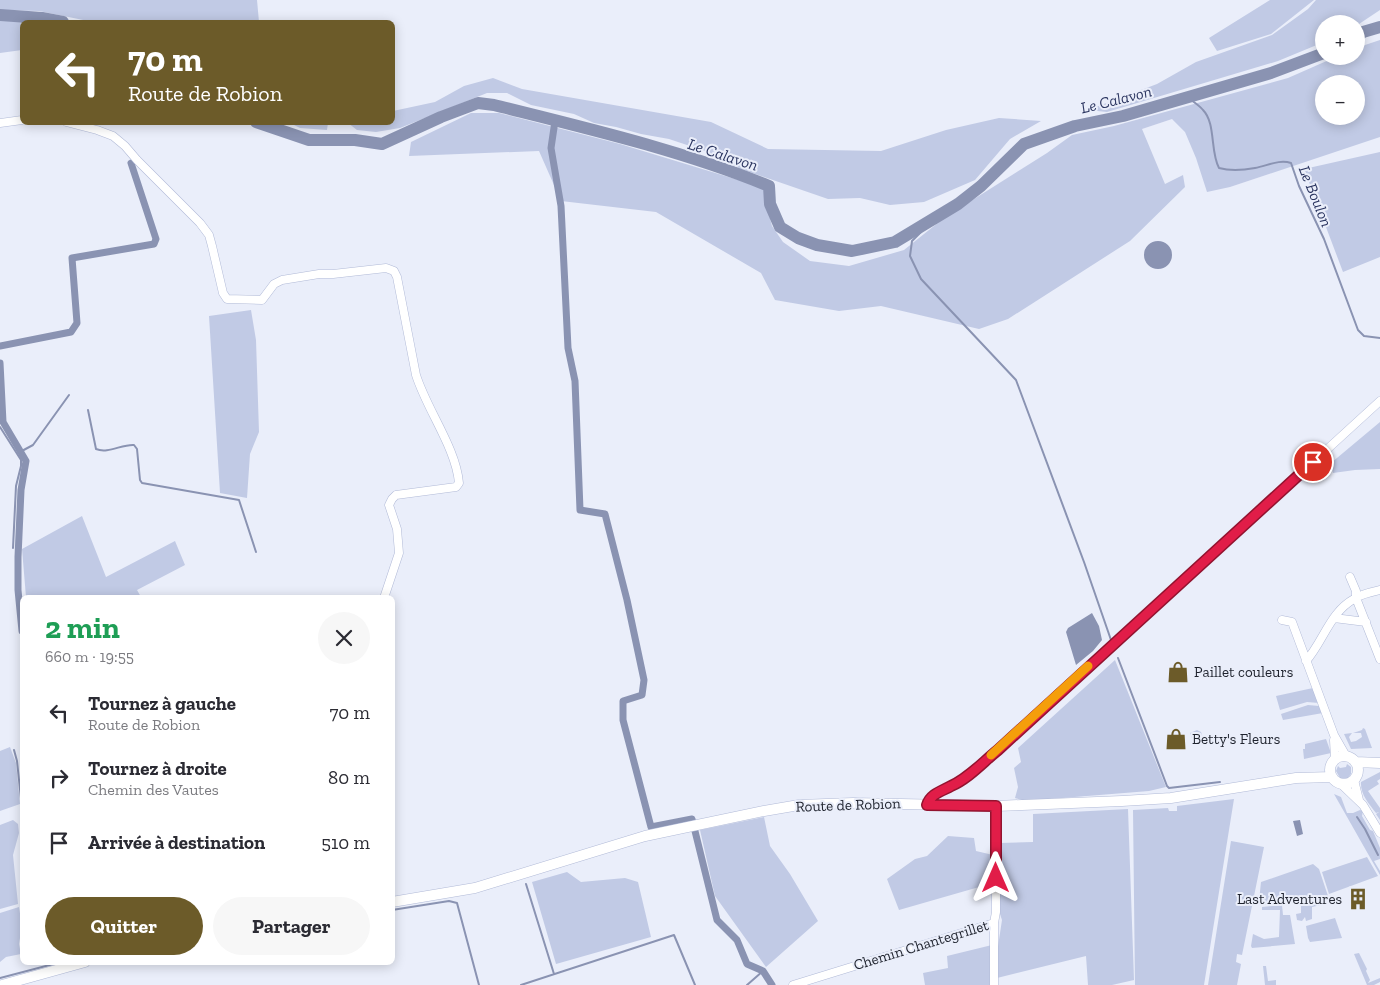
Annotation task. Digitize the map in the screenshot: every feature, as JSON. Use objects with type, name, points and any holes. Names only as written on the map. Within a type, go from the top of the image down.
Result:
[{"type":"main road","points":[[1346,756],[1356,762],[1379,763],[1346,784],[1336,782],[1330,773],[1333,762],[1346,756]]},
{"type":"main road","name":"Route de Robion","points":[[1296,778],[1333,762]]},
{"type":"main road","points":[[1356,762],[1356,777]]},
{"type":"main road","name":"Route de Robion","points":[[395,902],[475,888],[645,836],[799,805],[883,803],[996,806],[1171,798],[1296,778],[1332,777]]},
{"type":"main road","points":[[2,985],[74,965]]},
{"type":"street","points":[[0,123],[20,120]]},
{"type":"street","points":[[78,125],[113,136],[200,223],[208,235],[223,293],[227,299],[262,300],[274,284],[282,280],[309,275],[386,268],[394,271],[397,277],[416,375],[421,391],[452,456],[459,483],[456,487],[396,495],[392,499],[390,505],[397,529],[399,553],[385,595]]},
{"type":"street","points":[[927,805],[929,799],[953,786],[998,750],[1380,401]]},
{"type":"street","points":[[1350,577],[1356,591],[1356,598],[1380,659]]},
{"type":"street","points":[[1306,661],[1312,655],[1334,618],[1344,606],[1356,598],[1380,590]]},
{"type":"street","points":[[1334,618],[1366,622]]},
{"type":"street","points":[[1282,620],[1292,622],[1334,735],[1346,756]]},
{"type":"street","points":[[1333,762],[1334,735]]},
{"type":"street","points":[[1356,777],[1360,802]]},
{"type":"street","points":[[1342,784],[1360,802],[1380,832]]},
{"type":"street","name":"Chemin Chantegrillet","points":[[793,985],[994,923],[996,912],[996,806]]},
{"type":"street","points":[[994,923],[994,985]]},
{"type":"shaded area","points":[[0,0],[257,0],[259,20],[83,20],[39,11],[0,10]]},
{"type":"shaded area","points":[[1270,0],[1314,0],[1271,34],[1217,51],[1209,38]]},
{"type":"shaded area","points":[[1316,0],[1380,0],[1380,10],[1365,20],[1365,15],[1315,15],[1315,46],[1278,61],[1107,112],[1088,110],[1157,84],[1196,62],[1272,35],[1308,9]]},
{"type":"shaded area","points":[[0,20],[20,21],[20,50],[0,53]]},
{"type":"shaded area","points":[[1380,40],[1380,137],[1230,187],[1207,192],[1185,132],[1172,119],[1142,129],[1165,184],[1183,175],[1185,187],[1130,241],[1008,319],[979,329],[881,306],[839,311],[775,300],[761,273],[656,212],[561,201],[539,151],[409,156],[411,142],[471,113],[499,113],[620,144],[765,188],[766,203],[772,226],[783,242],[810,261],[849,266],[904,250],[944,218],[1047,153],[1072,135],[1114,126],[1288,78],[1318,65],[1365,65],[1365,45]]},
{"type":"shaded area","points":[[493,78],[522,89],[711,122],[768,149],[881,151],[946,130],[999,118],[1041,121],[1010,139],[975,180],[924,202],[890,205],[860,198],[828,199],[741,169],[705,151],[669,139],[594,123],[574,114],[531,105],[507,93],[487,93],[400,128],[376,132],[357,130],[351,125],[395,125],[395,111],[435,102],[464,86]]},
{"type":"shaded area","points":[[294,125],[328,125],[327,130],[300,128]]},
{"type":"shaded area","points":[[1380,152],[1380,257],[1343,272],[1304,169]]},
{"type":"shaded area","points":[[1158,241],[1168,245],[1172,255],[1168,265],[1158,269],[1148,265],[1144,255],[1148,245]]},
{"type":"shaded area","points":[[251,310],[256,340],[259,432],[250,454],[247,498],[220,493],[209,316]]},
{"type":"shaded area","points":[[1380,422],[1380,469],[1333,473],[1331,463]]},
{"type":"shaded area","points":[[82,516],[106,577],[175,541],[185,565],[137,590],[140,595],[26,595],[22,549]]},
{"type":"shaded area","points":[[1092,613],[1099,626],[1102,640],[1093,651],[1076,665],[1066,632],[1068,628]]},
{"type":"shaded area","points":[[1115,660],[1166,787],[1149,791],[1025,801],[1015,798],[1018,787],[1014,768],[1021,762],[1018,748]]},
{"type":"shaded area","points":[[1313,688],[1319,703],[1307,702],[1280,710],[1276,696]]},
{"type":"shaded area","points":[[1308,705],[1319,706],[1323,713],[1283,720],[1281,714]]},
{"type":"shaded area","points":[[1363,728],[1372,748],[1351,749],[1344,734],[1352,733],[1349,737],[1351,742],[1356,741],[1362,737],[1361,733],[1353,733]]},
{"type":"shaded area","points":[[1197,730],[1201,732],[1204,741],[1194,743],[1190,733]]},
{"type":"shaded area","points":[[1326,739],[1331,753],[1304,759],[1303,749],[1305,749],[1305,744]]},
{"type":"shaded area","points":[[10,747],[16,763],[20,804],[0,811],[0,751]]},
{"type":"shaded area","points":[[1347,764],[1351,767],[1351,774],[1348,778],[1340,778],[1336,771],[1338,766],[1340,768],[1346,767]]},
{"type":"shaded area","points":[[1380,772],[1380,779],[1377,781],[1379,784],[1368,791],[1380,808],[1380,820],[1376,814],[1379,812],[1376,813],[1363,795],[1361,782]]},
{"type":"shaded area","points":[[1334,794],[1341,797],[1347,813],[1363,811],[1362,816],[1370,830],[1373,831],[1380,848],[1380,859],[1374,861],[1380,871],[1380,875]]},
{"type":"shaded area","points":[[1234,799],[1204,985],[1135,985],[1133,810],[1168,808],[1169,811],[1177,811],[1177,806]]},
{"type":"shaded area","points":[[1128,809],[1134,980],[1112,985],[1088,985],[1086,956],[997,978],[997,953],[1002,920],[998,908],[999,843],[1033,842],[1033,814]]},
{"type":"shaded area","points":[[764,817],[770,846],[790,874],[818,921],[766,967],[715,896],[700,830]]},
{"type":"shaded area","points":[[13,820],[18,824],[19,833],[13,855],[18,904],[0,909],[0,825]]},
{"type":"shaded area","points":[[1300,820],[1303,834],[1297,836],[1293,821]]},
{"type":"shaded area","points":[[948,836],[974,838],[976,851],[993,855],[993,877],[986,885],[899,910],[887,879],[915,859],[927,856]]},
{"type":"shaded area","points":[[1231,841],[1264,847],[1242,955],[1237,954],[1236,962],[1241,964],[1237,985],[1208,985]]},
{"type":"shaded area","points":[[1367,857],[1378,876],[1329,894],[1322,872]]},
{"type":"shaded area","points":[[1313,864],[1319,869],[1328,896],[1263,905],[1259,901],[1261,882]]},
{"type":"shaded area","points":[[567,872],[581,882],[625,878],[638,882],[651,937],[556,964],[532,882]]},
{"type":"shaded area","points":[[1310,900],[1312,903],[1320,902],[1321,905],[1312,907],[1312,919],[1306,921],[1305,917],[1302,921],[1297,920],[1296,914],[1301,913],[1301,906],[1298,902]]},
{"type":"shaded area","points":[[1282,905],[1283,915],[1290,915],[1295,944],[1252,948],[1253,934],[1264,939],[1279,937],[1280,910],[1262,910],[1262,907]]},
{"type":"shaded area","points":[[19,907],[20,954],[6,957],[0,962],[0,913]]},
{"type":"shaded area","points":[[1335,918],[1342,938],[1310,942],[1306,926]]},
{"type":"shaded area","points":[[992,945],[992,985],[925,985],[923,973],[948,968],[947,956]]},
{"type":"shaded area","points":[[1359,953],[1367,969],[1370,980],[1368,983],[1380,978],[1380,982],[1374,985],[1367,985],[1354,954]]},
{"type":"shaded area","points":[[1263,966],[1266,966],[1268,981],[1276,980],[1276,985],[1265,985]]},
{"type":"waterway","name":"Le Calavon","points":[[0,15],[52,20]]},
{"type":"waterway","name":"Le Calavon","points":[[1365,31],[1380,27]]},
{"type":"waterway","name":"Le Calavon","points":[[265,125],[309,140],[355,140],[382,144],[441,117],[478,103],[494,105],[598,131],[702,161],[769,186],[770,204],[780,227],[798,238],[817,245],[852,251],[895,242],[958,204],[981,186],[1024,144],[1075,126],[1123,116],[1271,73],[1315,56]]},
{"type":"waterway","name":"Le Boulon","points":[[1187,97],[1200,106],[1210,122],[1216,161],[1219,168],[1242,170],[1278,162],[1291,163],[1299,186],[1324,239],[1358,330],[1364,336],[1380,338]]},
{"type":"waterway","points":[[555,121],[551,148],[561,206],[568,348],[575,381],[580,510],[605,514],[627,600],[644,680],[642,695],[623,701],[623,720],[651,827],[692,819],[717,920],[737,940],[747,964],[763,971],[772,985]]},
{"type":"waterway","points":[[0,346],[71,332],[77,323],[72,258],[154,244],[156,239],[131,163]]},
{"type":"waterway","points":[[923,223],[923,230],[912,241],[910,256],[921,279],[1016,380],[1111,640]]},
{"type":"waterway","points":[[0,363],[3,422],[26,461],[21,490],[18,557],[20,610]]},
{"type":"waterway","points":[[20,452],[33,445],[69,395]]},
{"type":"waterway","points":[[88,410],[96,449],[110,450],[134,445],[137,449],[140,480],[142,483],[239,500],[256,552]]},
{"type":"waterway","points":[[0,427],[21,460],[16,486],[13,548]]},
{"type":"waterway","points":[[1118,658],[1167,786],[1169,788],[1220,782]]},
{"type":"waterway","points":[[14,750],[20,789]]},
{"type":"waterway","points":[[1357,817],[1378,855]]},
{"type":"waterway","points":[[526,884],[554,974]]},
{"type":"waterway","points":[[395,910],[449,901],[457,903],[479,985]]},
{"type":"waterway","points":[[521,985],[674,935],[695,985]]},
{"type":"waterway","points":[[0,978],[50,965]]},
{"type":"waterway","points":[[747,985],[763,971]]},
{"type":"slow traffic","points":[[991,755],[1088,666]]},
{"type":"place","name":"Paillet couleurs","points":[[1178,672]]},
{"type":"place","name":"Betty's Fleurs","points":[[1176,739]]},
{"type":"place","name":"Last Adventures","points":[[1358,899]]},
{"type":"route","points":[[996,878],[996,806],[927,805],[929,799],[953,786],[998,750],[1313,462]]}]
